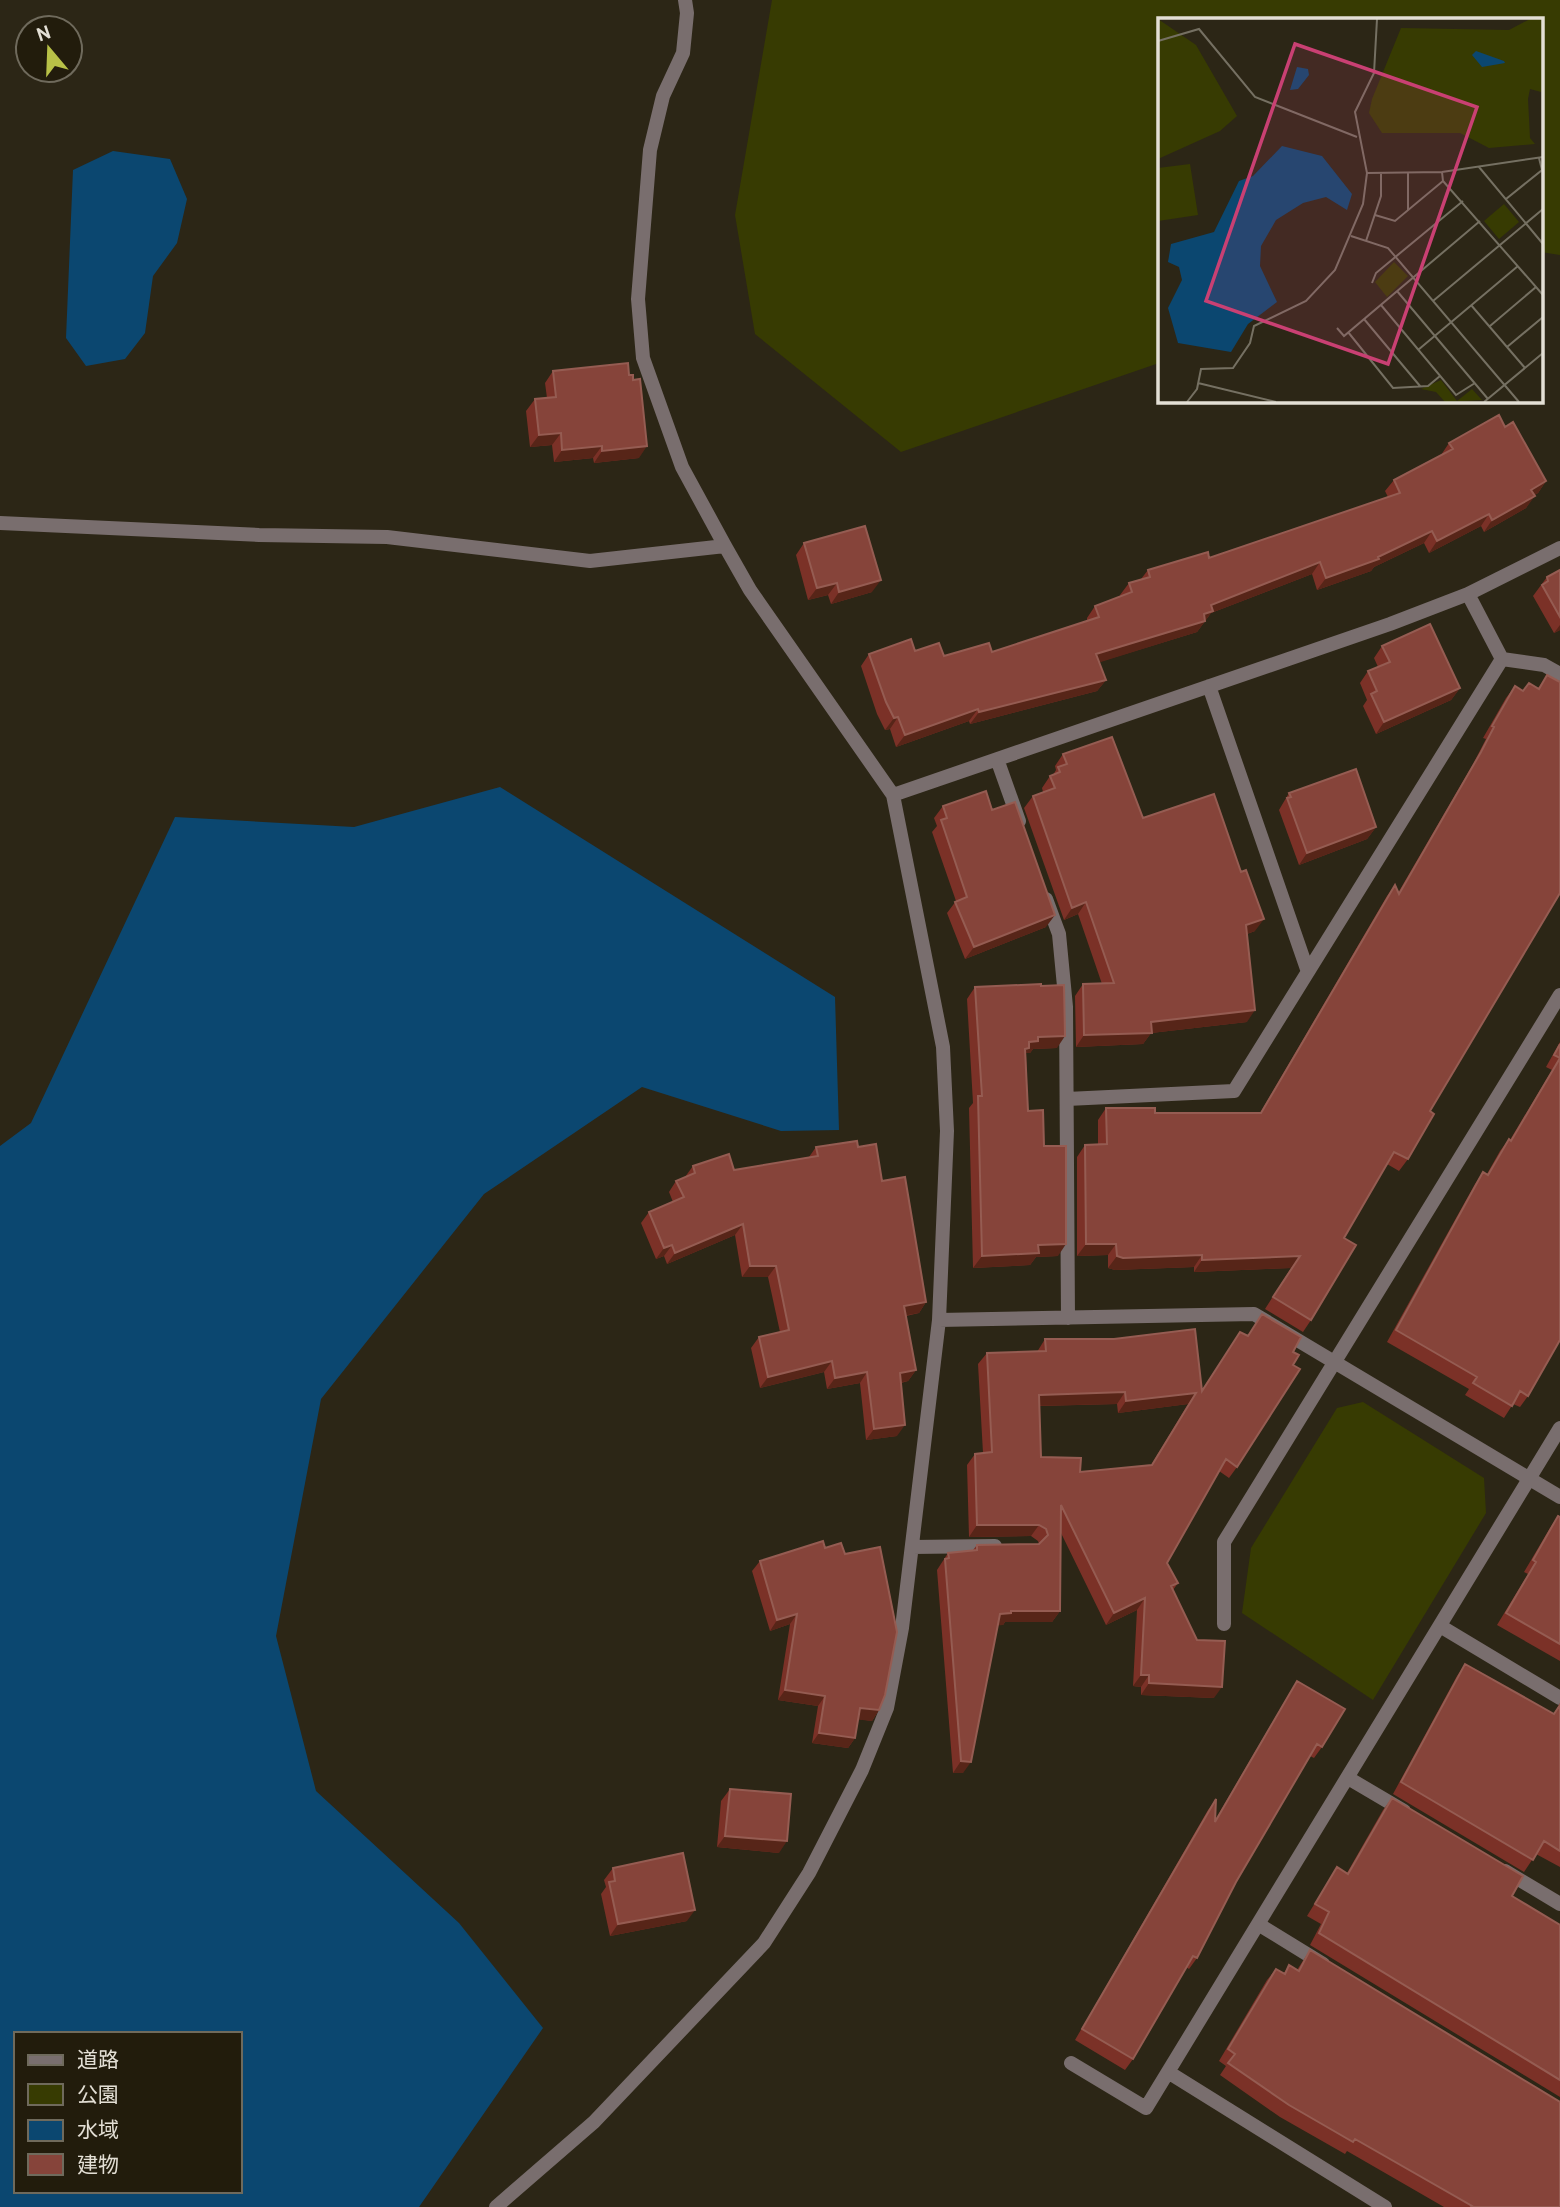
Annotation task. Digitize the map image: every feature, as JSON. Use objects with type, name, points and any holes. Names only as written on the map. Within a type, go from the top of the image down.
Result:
[{"type":"street","points":[[496,2207],[594,2122],[764,1943],[808,1873],[862,1770],[887,1708],[902,1628],[939,1320],[947,1131],[943,1047],[893,795],[750,590],[682,467],[643,358],[638,299],[650,150],[663,96],[683,53],[687,13],[685,0]]},
{"type":"street","points":[[0,523],[259,536],[387,537],[590,561],[725,546]]},
{"type":"street","points":[[893,795],[1390,625],[1468,594],[1560,548]]},
{"type":"street","points":[[1468,594],[1502,659]]},
{"type":"street","points":[[1502,659],[1544,665],[1560,674]]},
{"type":"street","points":[[1067,1099],[1234,1091],[1502,659]]},
{"type":"street","points":[[1209,686],[1308,972]]},
{"type":"street","points":[[997,759],[1023,834]]},
{"type":"street","points":[[1041,884],[1059,934],[1066,1007],[1068,1318]]},
{"type":"street","points":[[1224,1624],[1224,1542],[1560,995]]},
{"type":"street","points":[[939,1320],[1254,1314],[1560,1497]]},
{"type":"street","points":[[1071,2063],[1146,2108],[1560,1428]]},
{"type":"street","points":[[912,1547],[1017,1546]]},
{"type":"street","points":[[1440,1626],[1560,1698]]},
{"type":"street","points":[[1348,1778],[1418,1820]]},
{"type":"street","points":[[1489,1862],[1560,1904]]},
{"type":"street","points":[[1258,1924],[1339,1974]]},
{"type":"street","points":[[1168,2072],[1385,2207]]},
{"type":"green space","points":[[772,0],[1560,0],[1560,255],[1542,252],[1542,18],[1158,18],[1158,363],[901,452],[755,334],[735,215]]},
{"type":"green space","points":[[1363,1402],[1484,1478],[1486,1513],[1373,1700],[1242,1613],[1251,1548],[1337,1408]]},
{"type":"water","points":[[113,151],[170,159],[187,199],[177,243],[153,276],[145,333],[125,359],[86,366],[66,338],[73,170]]},
{"type":"water","points":[[500,787],[835,997],[839,1130],[781,1131],[642,1087],[484,1194],[321,1399],[276,1636],[316,1791],[459,1923],[543,2028],[419,2207],[0,2207],[0,1146],[31,1123],[175,817],[354,827]]},
{"type":"building","points":[[628,363],[629,375],[633,375],[633,380],[640,379],[647,446],[602,451],[602,446],[562,450],[561,433],[539,435],[535,399],[556,397],[553,371]]},
{"type":"building","points":[[1499,415],[1505,427],[1513,422],[1546,481],[1531,490],[1535,496],[1492,520],[1489,514],[1437,541],[1432,531],[1378,557],[1379,559],[1326,578],[1320,562],[1211,605],[1213,611],[1204,614],[1205,621],[1096,654],[1106,680],[979,712],[978,709],[905,735],[898,717],[894,718],[886,702],[869,654],[911,639],[915,651],[939,643],[944,656],[989,643],[992,652],[1099,617],[1095,606],[1132,592],[1129,583],[1150,577],[1148,570],[1208,552],[1209,558],[1400,493],[1394,480],[1453,449],[1449,443]]},
{"type":"building","points":[[865,526],[881,580],[839,592],[837,583],[817,588],[804,543]]},
{"type":"building","points":[[1560,570],[1560,617],[1542,585],[1548,581],[1547,577]]},
{"type":"building","points":[[1430,624],[1460,688],[1384,722],[1371,694],[1377,691],[1368,671],[1390,662],[1382,646]]},
{"type":"building","points":[[1547,675],[1560,682],[1560,893],[1430,1111],[1434,1114],[1408,1159],[1394,1152],[1344,1238],[1356,1245],[1311,1320],[1273,1297],[1300,1256],[1202,1260],[1202,1255],[1123,1258],[1117,1256],[1116,1244],[1086,1244],[1085,1145],[1107,1144],[1106,1108],[1155,1108],[1155,1113],[1261,1113],[1395,885],[1399,894],[1481,752],[1494,727],[1492,726],[1515,686],[1523,691],[1529,683],[1539,689]]},
{"type":"building","points":[[1112,737],[1143,818],[1214,794],[1241,872],[1246,870],[1264,919],[1246,925],[1255,1010],[1151,1022],[1152,1033],[1084,1035],[1083,984],[1114,983],[1086,902],[1072,908],[1033,796],[1055,788],[1050,776],[1060,772],[1058,767],[1067,764],[1063,754]]},
{"type":"building","points":[[1356,769],[1376,827],[1307,853],[1287,798],[1291,797],[1289,793]]},
{"type":"building","points":[[986,791],[992,810],[1015,802],[1055,915],[974,947],[955,902],[967,897],[941,820],[947,818],[943,806]]},
{"type":"building","points":[[1064,985],[1065,1036],[1038,1037],[1038,1041],[1029,1042],[1029,1048],[1025,1049],[1028,1111],[1043,1110],[1044,1146],[1066,1146],[1066,1244],[1038,1245],[1039,1253],[982,1256],[978,1096],[982,1096],[975,987]]},
{"type":"building","points":[[1560,1044],[1560,1058],[1554,1055]]},
{"type":"building","points":[[1560,1058],[1560,1340],[1528,1396],[1520,1391],[1512,1406],[1473,1383],[1477,1377],[1396,1330],[1483,1172],[1488,1175],[1509,1139],[1511,1141]]},
{"type":"building","points":[[857,1141],[858,1147],[876,1144],[882,1181],[905,1177],[926,1302],[904,1306],[916,1370],[900,1373],[905,1425],[874,1429],[867,1372],[835,1378],[832,1361],[768,1377],[759,1337],[789,1330],[776,1266],[750,1266],[743,1224],[675,1253],[672,1245],[664,1248],[649,1212],[684,1197],[676,1181],[695,1173],[693,1166],[729,1154],[734,1170],[818,1156],[816,1147]]},
{"type":"building","points":[[1262,1314],[1301,1337],[1293,1352],[1299,1355],[1293,1365],[1300,1369],[1237,1467],[1226,1459],[1167,1563],[1178,1583],[1171,1586],[1197,1640],[1225,1641],[1222,1687],[1149,1683],[1149,1675],[1141,1675],[1145,1598],[1114,1613],[1061,1505],[1060,1611],[1011,1611],[1000,1614],[971,1762],[961,1761],[945,1559],[949,1558],[948,1553],[977,1550],[977,1545],[1039,1544],[1048,1535],[1046,1529],[1039,1525],[977,1525],[975,1454],[992,1452],[987,1353],[1046,1351],[1045,1339],[1114,1339],[1195,1329],[1202,1391],[1240,1332],[1248,1336]],"holes":[[[1125,1392],[1126,1401],[1196,1393],[1152,1465],[1080,1472],[1081,1458],[1041,1457],[1039,1395]]]},
{"type":"building","points":[[1558,1516],[1560,1644],[1506,1613],[1536,1562],[1533,1560]]},
{"type":"building","points":[[823,1541],[825,1548],[841,1543],[845,1554],[880,1547],[897,1632],[885,1695],[879,1710],[860,1708],[855,1738],[819,1733],[825,1696],[785,1690],[797,1614],[777,1620],[760,1561]]},
{"type":"building","points":[[1465,1664],[1554,1714],[1560,1705],[1560,1851],[1544,1841],[1533,1860],[1401,1782]]},
{"type":"building","points":[[1297,1681],[1345,1709],[1322,1747],[1317,1744],[1236,1882],[1197,1958],[1193,1956],[1133,2059],[1082,2029],[1216,1799],[1215,1822]]},
{"type":"building","points":[[730,1789],[791,1794],[787,1841],[725,1836]]},
{"type":"building","points":[[1392,1798],[1523,1876],[1512,1896],[1560,1925],[1560,2080],[1319,1933],[1329,1912],[1315,1904],[1337,1867],[1348,1874]]},
{"type":"building","points":[[683,1853],[695,1910],[618,1924],[609,1882],[615,1881],[613,1868]]},
{"type":"building","points":[[1310,1950],[1560,2102],[1560,2207],[1471,2207],[1355,2139],[1353,2142],[1289,2105],[1228,2063],[1235,2054],[1228,2049],[1276,1969],[1285,1974],[1289,1965],[1299,1971]]}]
